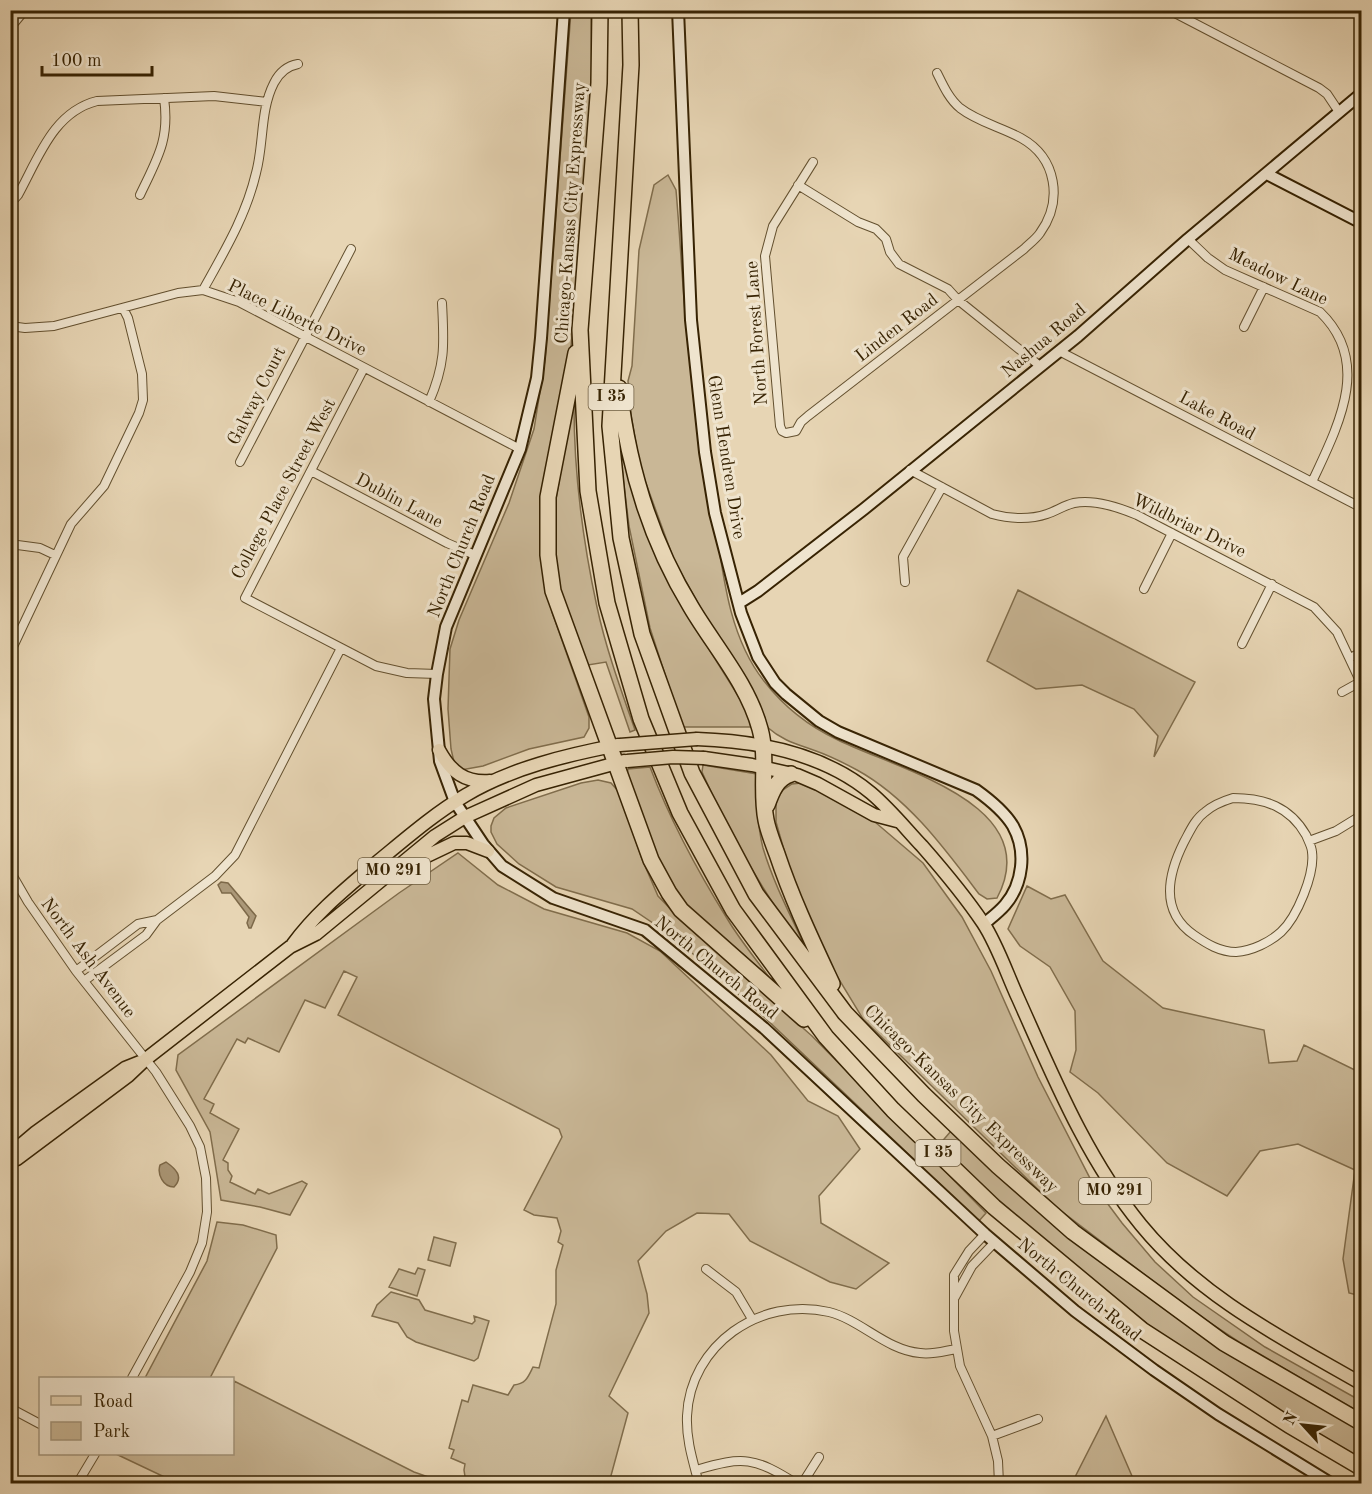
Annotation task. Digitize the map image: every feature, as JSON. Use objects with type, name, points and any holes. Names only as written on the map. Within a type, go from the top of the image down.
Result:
[{"type":"highway","name":"Chicago-Kansas City Expressway","points":[[600,10],[599,83],[580,330],[588,491],[607,603],[641,719],[680,813],[733,910],[826,1037],[893,1110],[994,1207],[1143,1330],[1289,1425],[1362,1468]]},
{"type":"highway","name":"Chicago-Kansas City Expressway","points":[[630,10],[631,65],[610,426],[621,538],[642,634],[692,773],[707,803],[756,894],[845,1013],[924,1095],[998,1166],[1073,1232],[1224,1343],[1362,1423]]},
{"type":"highway","points":[[580,330],[548,497],[548,555],[553,591],[622,762],[651,860],[669,893],[681,910],[826,1037]]},
{"type":"highway","points":[[614,346],[622,419],[640,495],[670,570],[690,606],[739,681],[751,705],[760,729],[763,746],[766,820],[790,892],[845,1013]]},
{"type":"highway","points":[[765,810],[775,786],[781,779],[791,774]]},
{"type":"main road","name":"MO 291","points":[[290,947],[309,922],[425,823],[455,802],[497,780],[548,760],[615,746],[697,740],[722,740],[792,753],[837,772],[870,793],[936,862],[984,924],[1085,1141],[1114,1188],[1169,1256],[1211,1293],[1243,1316],[1362,1384]]},
{"type":"main road","points":[[439,750],[445,761],[459,776],[479,782],[497,780]]},
{"type":"main road","name":"MO 291","points":[[10,1160],[18,1159],[131,1074],[146,1059],[290,947],[316,934],[435,836],[465,817],[536,785],[622,762],[673,757],[704,758],[764,767],[791,774],[818,784],[874,815],[900,822]]},
{"type":"main road","points":[[391,874],[454,843],[467,843],[488,851]]},
{"type":"main road","name":"MO 291","points":[[10,1154],[36,1132],[125,1068],[146,1059]]},
{"type":"street","name":"North Church Road","points":[[564,10],[537,378],[520,449],[446,627],[437,674],[434,699],[440,761],[455,802],[488,851],[502,866],[553,898],[645,930],[764,1028],[994,1243],[1075,1311],[1218,1414],[1332,1484]]},
{"type":"street","name":"Glenn Hendren Drive","points":[[678,10],[691,320],[696,376],[715,513],[752,642],[775,683],[802,709],[838,732],[976,790],[1004,814],[1019,841],[1021,872],[1012,896],[1004,907],[984,924]]},
{"type":"street","points":[[1168,10],[1319,88],[1327,94],[1340,112]]},
{"type":"street","points":[[10,28],[22,11]]},
{"type":"street","points":[[203,290],[236,231],[250,195],[262,147],[267,102],[278,75],[290,65],[298,63]]},
{"type":"street","name":"Linden Road","points":[[792,434],[808,416],[1024,249],[1039,235],[1053,207],[1054,185],[1044,157],[1035,147],[1022,139],[968,114],[957,106],[937,73]]},
{"type":"street","name":"Nashua Road","points":[[739,603],[758,591],[864,509],[1078,336],[1188,238],[1340,112],[1357,103],[1362,93]]},
{"type":"street","points":[[10,204],[18,195],[54,130],[72,111],[97,101],[214,96],[267,102]]},
{"type":"street","points":[[140,195],[164,141],[167,120],[164,98]]},
{"type":"street","name":"North Forest Lane","points":[[792,434],[786,434],[780,426],[765,256],[773,226],[813,162]]},
{"type":"street","points":[[1268,174],[1362,223]]},
{"type":"street","points":[[798,185],[858,222],[880,231],[886,239],[890,252],[899,264],[948,289],[958,300],[1040,366]]},
{"type":"street","name":"Meadow Lane","points":[[1188,238],[1208,258],[1225,270],[1310,306],[1324,315],[1340,331],[1353,357],[1355,377],[1352,396],[1312,482]]},
{"type":"street","name":"Galway Court","points":[[240,462],[351,249]]},
{"type":"street","points":[[10,251],[10,272]]},
{"type":"street","points":[[1244,327],[1264,287]]},
{"type":"street","name":"Place Liberte Drive","points":[[10,326],[25,328],[54,326],[178,293],[203,290],[239,302],[520,449]]},
{"type":"street","points":[[429,402],[438,382],[444,351],[442,303]]},
{"type":"street","points":[[10,654],[71,524],[104,486],[139,413],[144,387],[141,367],[123,308]]},
{"type":"street","name":"Lake Road","points":[[1059,351],[1362,508]]},
{"type":"street","name":"College Place Street West","points":[[364,368],[245,598],[360,659],[389,670],[437,674]]},
{"type":"street","name":"Wildbriar Drive","points":[[910,470],[1001,517],[1028,518],[1074,503],[1097,504],[1125,510],[1305,602],[1321,614],[1337,632],[1361,683]]},
{"type":"street","name":"Dublin Lane","points":[[311,471],[447,543],[475,555]]},
{"type":"street","points":[[905,582],[903,557],[942,487]]},
{"type":"street","points":[[1144,588],[1172,533]]},
{"type":"street","points":[[10,544],[40,548],[55,555]]},
{"type":"street","points":[[1242,644],[1272,584]]},
{"type":"street","points":[[84,981],[146,935],[157,920],[215,876],[234,855],[341,648]]},
{"type":"street","points":[[1350,658],[1362,652]]},
{"type":"street","points":[[1342,693],[1361,683]]},
{"type":"street","points":[[1233,798],[1254,798],[1284,809],[1302,828],[1309,841],[1312,867],[1307,887],[1283,931],[1267,942],[1249,950],[1224,951],[1187,930],[1179,921],[1169,891],[1171,870],[1191,829],[1204,812],[1233,798]]},
{"type":"street","points":[[1309,841],[1336,831],[1362,815]]},
{"type":"street","name":"North Ash Avenue","points":[[10,871],[28,902],[76,971],[146,1059],[176,1104],[200,1147],[206,1178],[207,1212],[202,1243],[190,1272],[133,1377]]},
{"type":"street","points":[[76,971],[138,924],[157,920]]},
{"type":"street","points":[[985,1234],[964,1258],[954,1275],[956,1349],[966,1381],[992,1436],[998,1461],[999,1484]]},
{"type":"street","points":[[954,1299],[972,1266],[994,1243]]},
{"type":"street","points":[[706,1269],[736,1292],[752,1319]]},
{"type":"street","points":[[699,1484],[687,1426],[692,1387],[697,1374],[711,1352],[729,1334],[752,1319],[790,1309],[818,1310],[843,1317],[909,1352],[931,1353],[956,1349]]},
{"type":"street","points":[[10,1408],[39,1423]]},
{"type":"street","points":[[992,1436],[1038,1419]]},
{"type":"street","points":[[77,1484],[94,1455]]},
{"type":"street","points":[[802,1484],[819,1457]]},
{"type":"street","points":[[696,1470],[728,1461],[750,1461],[770,1467],[797,1484]]},
{"type":"green space","points":[[571,11],[591,11],[592,98],[571,347],[556,435],[543,560],[552,612],[589,717],[589,728],[584,737],[529,749],[483,766],[461,770],[454,762],[451,749],[448,709],[450,649],[459,620],[509,503],[534,429],[545,360]]},
{"type":"green space","points":[[668,175],[676,190],[686,319],[695,397],[727,595],[741,641],[764,681],[788,707],[807,722],[838,740],[927,778],[958,795],[984,814],[1001,838],[1007,865],[997,898],[987,899],[979,894],[924,826],[893,795],[857,770],[785,739],[767,727],[674,560],[640,467],[628,381],[632,366],[639,250],[654,185]]},
{"type":"green space","points":[[572,406],[574,406],[580,507],[588,558],[605,638],[635,730],[630,732],[606,662],[588,665],[557,580],[551,528]]},
{"type":"green space","points":[[619,424],[651,540],[675,595],[747,710],[751,727],[682,727],[650,628],[629,526],[618,436]]},
{"type":"green space","points":[[1018,590],[1195,682],[1154,757],[1158,736],[1134,709],[1082,685],[1036,689],[987,661]]},
{"type":"green space","points":[[703,765],[757,774],[758,821],[767,862],[809,955],[778,912],[737,843],[702,772]]},
{"type":"green space","points":[[650,767],[685,845],[706,883],[738,935],[769,977],[677,897],[658,860],[627,774],[628,769]]},
{"type":"green space","points":[[598,780],[611,783],[619,792],[642,859],[658,896],[685,924],[812,1036],[986,1213],[979,1221],[762,1015],[675,938],[632,909],[556,887],[519,864],[497,844],[491,832],[491,826],[494,818],[506,808],[581,783]]},
{"type":"green space","points":[[801,783],[823,792],[875,822],[923,863],[962,917],[991,971],[1038,1077],[1093,1184],[1155,1262],[1193,1297],[1265,1347],[1361,1401],[1361,1413],[1239,1342],[1195,1313],[1056,1207],[863,1019],[829,963],[792,878],[776,822],[776,800],[783,790],[792,784]]},
{"type":"green space","points":[[458,853],[498,885],[544,909],[627,933],[660,951],[771,1055],[808,1101],[838,1116],[860,1149],[819,1196],[821,1223],[889,1263],[856,1289],[830,1282],[750,1241],[729,1214],[697,1213],[666,1231],[638,1261],[647,1294],[649,1313],[609,1396],[628,1413],[609,1483],[466,1483],[465,1464],[451,1458],[454,1450],[449,1448],[462,1400],[468,1402],[473,1385],[508,1395],[514,1385],[526,1379],[533,1367],[539,1368],[556,1304],[556,1270],[563,1245],[558,1242],[561,1231],[557,1218],[534,1215],[524,1210],[562,1137],[559,1129],[338,1015],[357,977],[344,971],[325,1008],[305,1000],[279,1052],[248,1038],[245,1043],[237,1039],[204,1099],[214,1104],[210,1113],[239,1129],[223,1160],[228,1163],[228,1170],[232,1176],[230,1182],[255,1194],[258,1189],[269,1194],[302,1181],[307,1184],[290,1215],[221,1200],[210,1132],[176,1070],[178,1055],[399,893]]},
{"type":"green space","points":[[1027,886],[1051,899],[1065,895],[1103,961],[1163,1008],[1264,1030],[1269,1063],[1297,1061],[1304,1045],[1361,1073],[1361,1296],[1349,1293],[1343,1259],[1355,1170],[1298,1144],[1260,1151],[1227,1196],[1167,1163],[1098,1093],[1070,1072],[1076,1050],[1075,1011],[1050,967],[1020,946],[1008,929]]},
{"type":"green space","points":[[951,1131],[1077,1241],[1156,1303],[1231,1353],[1361,1429],[1361,1462],[1332,1446],[1159,1333],[1116,1300],[997,1201],[939,1145]]},
{"type":"green space","points":[[217,1222],[243,1225],[276,1235],[277,1248],[211,1377],[146,1377],[207,1261]]},
{"type":"green space","points":[[434,1237],[456,1243],[450,1266],[428,1260]]},
{"type":"green space","points":[[418,1268],[425,1270],[417,1296],[389,1287],[399,1269],[415,1274]]},
{"type":"green space","points":[[391,1292],[419,1300],[425,1310],[472,1324],[475,1321],[474,1316],[489,1321],[478,1358],[474,1361],[416,1342],[407,1337],[398,1323],[372,1316],[377,1305]]},
{"type":"green space","points":[[234,1381],[414,1472],[441,1483],[177,1483],[118,1455],[234,1455]]},
{"type":"green space","points":[[1106,1416],[1135,1483],[1072,1483]]},
{"type":"shaded area","points":[[221,882],[228,883],[256,916],[251,928],[247,923],[249,917],[231,893],[222,893],[218,885]]},
{"type":"shaded area","points":[[166,1162],[178,1173],[178,1180],[174,1187],[167,1185],[160,1176],[160,1165]]}]
